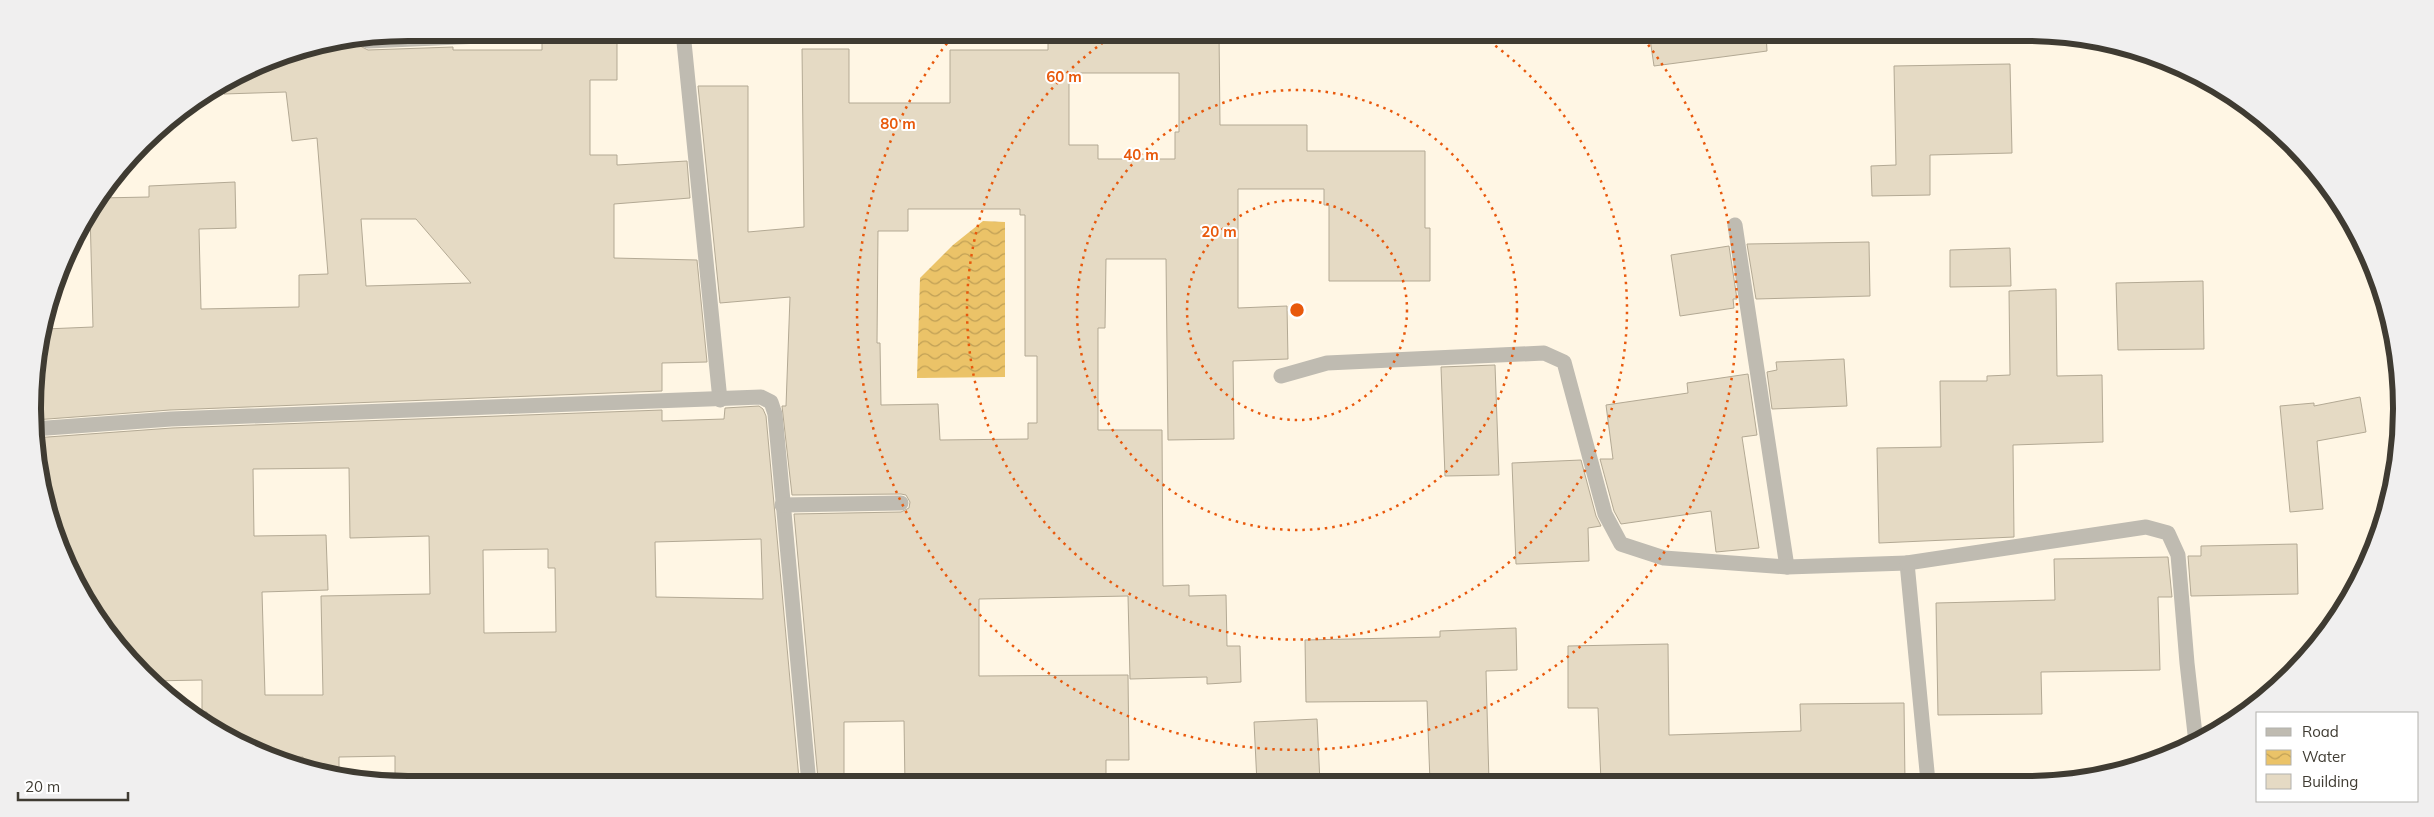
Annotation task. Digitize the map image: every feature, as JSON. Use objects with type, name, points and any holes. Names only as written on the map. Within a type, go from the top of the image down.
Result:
[{"type":"street","points":[[684,41],[720,400]]},
{"type":"street","points":[[1735,225],[1786,567]]},
{"type":"street","points":[[1281,376],[1327,363],[1544,353],[1564,362],[1605,514],[1621,544],[1664,558],[1786,567],[1907,563],[2146,527],[2168,532],[2178,555],[2195,734]]},
{"type":"street","points":[[42,428],[171,418],[720,400],[761,397],[771,402],[775,414],[808,776]]},
{"type":"street","points":[[782,505],[901,503]]},
{"type":"street","points":[[1907,563],[1927,776]]},
{"type":"water","points":[[983,221],[1005,222],[1005,377],[917,378],[920,278],[953,245]]},
{"type":"building","points":[[617,41],[617,80],[590,80],[590,155],[617,155],[617,165],[687,161],[690,198],[614,204],[614,258],[697,260],[707,362],[662,363],[662,391],[170,410],[41,419],[44,361],[50,329],[93,327],[90,224],[108,198],[149,197],[149,186],[235,182],[236,228],[199,229],[201,309],[299,307],[299,275],[328,274],[317,138],[292,141],[286,92],[224,94],[224,91],[246,79],[313,54],[354,45],[368,50],[453,47],[453,50],[542,50],[542,43]],"holes":[[[361,219],[416,219],[471,283],[366,286]]]},
{"type":"building","points":[[1048,41],[1219,41],[1220,125],[1307,125],[1307,151],[1425,151],[1425,228],[1430,228],[1430,281],[1329,281],[1329,205],[1324,205],[1324,189],[1238,189],[1238,308],[1287,306],[1288,359],[1233,361],[1234,439],[1168,440],[1166,259],[1106,259],[1105,328],[1098,328],[1098,430],[1162,430],[1163,586],[1189,585],[1189,596],[1226,595],[1227,646],[1240,646],[1241,682],[1207,684],[1207,677],[1130,679],[1128,596],[979,599],[979,676],[1128,675],[1129,760],[1106,760],[1106,776],[905,776],[904,721],[844,722],[844,776],[818,776],[794,514],[901,512],[909,508],[910,502],[906,495],[901,494],[792,495],[782,406],[786,406],[790,297],[720,303],[698,86],[748,86],[748,232],[804,227],[802,49],[849,49],[849,103],[950,103],[950,50],[1048,50]],"holes":[[[1069,73],[1179,73],[1179,132],[1175,132],[1175,159],[1098,159],[1098,145],[1069,145]],[[908,209],[1020,209],[1020,215],[1025,215],[1025,356],[1037,356],[1037,423],[1028,423],[1028,439],[940,440],[938,404],[881,405],[880,343],[877,343],[878,231],[908,231]]]},
{"type":"building","points":[[1650,41],[1766,41],[1767,51],[1654,66]]},
{"type":"building","points":[[2010,64],[2012,153],[1930,155],[1930,195],[1872,196],[1871,166],[1896,165],[1894,66]]},
{"type":"building","points":[[1869,242],[1870,296],[1756,299],[1747,244]]},
{"type":"building","points":[[1729,246],[1737,299],[1733,299],[1734,308],[1680,316],[1671,255]]},
{"type":"building","points":[[2010,248],[2011,286],[1950,287],[1950,250]]},
{"type":"building","points":[[2203,281],[2204,349],[2118,350],[2116,283]]},
{"type":"building","points":[[2056,289],[2057,376],[2102,375],[2103,442],[2013,445],[2014,537],[1879,543],[1877,448],[1941,447],[1940,381],[1987,381],[1987,376],[2010,375],[2009,291]]},
{"type":"building","points":[[1844,359],[1847,406],[1772,409],[1767,372],[1777,370],[1776,362]]},
{"type":"building","points":[[1495,365],[1499,475],[1445,476],[1441,367]]},
{"type":"building","points":[[1748,374],[1757,435],[1742,437],[1759,548],[1716,552],[1711,511],[1621,524],[1614,511],[1600,459],[1613,459],[1606,405],[1688,393],[1687,383]]},
{"type":"building","points":[[2360,397],[2366,432],[2317,441],[2323,509],[2290,512],[2280,406],[2314,403],[2314,406]]},
{"type":"building","points":[[759,406],[763,409],[766,416],[799,776],[395,775],[395,756],[339,757],[339,769],[268,748],[225,727],[207,716],[207,712],[202,712],[202,680],[162,681],[132,651],[103,613],[79,571],[61,527],[48,480],[42,437],[172,428],[662,410],[662,421],[724,419],[725,408]],"holes":[[[349,468],[350,538],[429,536],[430,594],[321,596],[323,695],[265,695],[262,592],[328,590],[326,535],[254,536],[253,469]],[[761,539],[763,599],[656,597],[655,542]],[[548,549],[548,568],[555,568],[556,632],[484,633],[483,550]]]},
{"type":"building","points":[[1581,460],[1596,516],[1601,526],[1588,528],[1589,561],[1516,564],[1512,463]]},
{"type":"building","points":[[2297,544],[2298,594],[2191,596],[2188,556],[2201,556],[2201,546]]},
{"type":"building","points":[[2168,557],[2172,597],[2158,597],[2160,670],[2041,672],[2042,714],[1938,715],[1936,603],[2055,600],[2054,559]]},
{"type":"building","points":[[1516,628],[1517,670],[1486,671],[1489,776],[1430,776],[1427,701],[1306,702],[1305,640],[1440,637],[1440,631]]},
{"type":"building","points":[[1668,644],[1669,735],[1801,731],[1800,704],[1904,703],[1905,776],[1601,776],[1598,708],[1568,708],[1568,646]]},
{"type":"building","points":[[1317,719],[1320,776],[1257,776],[1254,722]]}]
